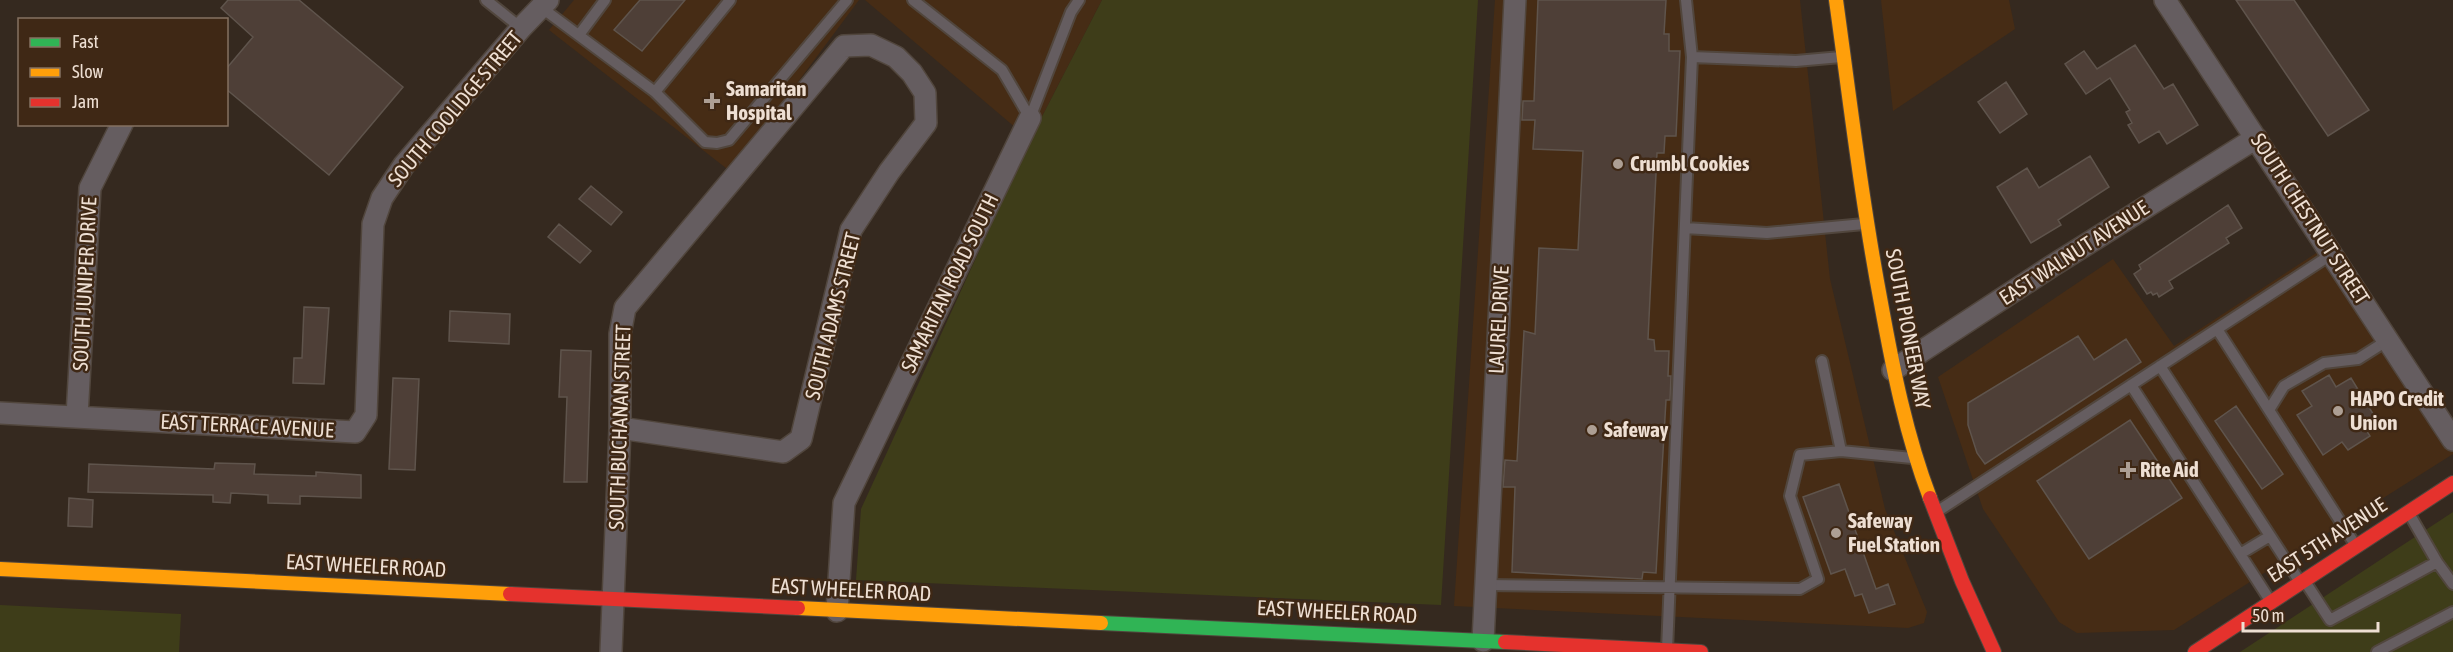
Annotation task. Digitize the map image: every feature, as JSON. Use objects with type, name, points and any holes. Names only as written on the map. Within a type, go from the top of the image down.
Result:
[{"type":"main road","name":"SOUTH PIONEER WAY","points":[[1836,0],[1867,224],[1893,370],[1916,458],[1935,512],[1962,581],[1994,652]]},
{"type":"main road","name":"EAST 5TH AVENUE","points":[[2195,652],[2453,483]]},
{"type":"main road","name":"EAST WHEELER ROAD","points":[[0,570],[614,599],[1363,643],[1483,640],[1701,652]]},
{"type":"street","name":"LAUREL DRIVE","points":[[1483,640],[1515,0]]},
{"type":"street","name":"SOUTH CHESTNUT STREET","points":[[2165,0],[2453,440]]},
{"type":"street","name":"SOUTH COOLIDGE STREET","points":[[374,224],[382,198],[404,165],[521,28],[545,4]]},
{"type":"street","name":"SOUTH ADAMS STREET","points":[[620,428],[783,452],[801,440],[851,231],[926,123],[925,93],[912,73],[896,57],[871,45],[844,46]]},
{"type":"street","name":"SOUTH BUCHANAN STREET","points":[[611,652],[620,428],[620,334],[625,308],[844,46]]},
{"type":"street","name":"SAMARITAN ROAD SOUTH","points":[[837,611],[844,503],[1030,118]]},
{"type":"street","name":"SOUTH JUNIPER DRIVE","points":[[77,416],[90,188],[122,126]]},
{"type":"street","name":"EAST WALNUT AVENUE","points":[[1893,370],[2052,266],[2256,138]]},
{"type":"street","name":"EAST TERRACE AVENUE","points":[[0,413],[355,432],[366,415],[374,224]]},
{"type":"lane","points":[[486,0],[521,28]]},
{"type":"lane","points":[[579,35],[605,0]]},
{"type":"lane","points":[[655,92],[730,0]]},
{"type":"lane","points":[[545,4],[579,35],[655,92],[705,142],[717,143],[729,140],[847,0]]},
{"type":"lane","points":[[913,0],[1002,70],[1030,118]]},
{"type":"lane","points":[[1030,118],[1071,12],[1078,0]]},
{"type":"lane","points":[[1667,651],[1692,57],[1686,0]]},
{"type":"lane","points":[[1692,57],[1796,61],[1844,56]]},
{"type":"lane","points":[[1685,228],[1767,233],[1867,224]]},
{"type":"lane","points":[[1935,512],[2332,254]]},
{"type":"lane","points":[[2217,329],[2356,546]]},
{"type":"lane","points":[[2269,410],[2284,386],[2324,363],[2358,359],[2388,340]]},
{"type":"lane","points":[[1822,362],[1841,451]]},
{"type":"lane","points":[[2160,366],[2270,536],[2330,621],[2437,562]]},
{"type":"lane","points":[[2131,385],[2271,602]]},
{"type":"lane","points":[[1485,585],[1800,588],[1818,579],[1790,496],[1800,455],[1841,451],[1916,458]]},
{"type":"lane","points":[[2408,512],[2437,562],[2453,584]]},
{"type":"lane","points":[[2241,554],[2270,536]]},
{"type":"lane","points":[[2377,652],[2453,612]]},
{"type":"shaded area","name":"Samaritan Hospital","points":[[574,0],[859,0],[731,172],[549,30]]},
{"type":"shaded area","points":[[865,0],[1102,0],[1030,140]]},
{"type":"shaded area","points":[[1102,0],[1478,0],[1441,605],[856,580],[861,509],[1030,140]]},
{"type":"shaded area","points":[[1495,0],[1800,0],[1830,279],[1885,509],[1927,612],[1924,623],[1908,628],[1454,606]]},
{"type":"shaded area","points":[[1881,0],[2009,0],[2015,29],[1893,111]]},
{"type":"shaded area","points":[[2327,246],[2453,439],[2453,454],[2174,630],[2077,633],[2059,622],[1983,509],[1938,377],[2113,259],[2174,346]]},
{"type":"shaded area","points":[[2453,512],[2453,652],[2240,652]]},
{"type":"shaded area","points":[[0,605],[181,614],[179,652],[0,652]]},
{"type":"building","points":[[228,0],[299,0],[403,87],[329,175],[228,91],[228,67],[253,37],[221,8]]},
{"type":"building","points":[[640,0],[685,0],[642,51],[614,30]]},
{"type":"building","points":[[1538,0],[1666,0],[1664,34],[1669,34],[1669,51],[1680,51],[1676,136],[1665,136],[1664,153],[1657,153],[1648,339],[1654,340],[1655,351],[1669,351],[1668,376],[1671,376],[1670,400],[1666,400],[1656,573],[1643,572],[1642,579],[1512,572],[1515,487],[1503,487],[1505,460],[1517,461],[1524,331],[1535,334],[1539,248],[1578,250],[1583,151],[1533,149],[1535,120],[1522,120],[1523,101],[1534,101]]},
{"type":"building","points":[[2236,0],[2294,0],[2369,110],[2328,136]]},
{"type":"building","points":[[2135,45],[2164,89],[2173,84],[2198,125],[2167,144],[2159,131],[2139,143],[2128,125],[2132,123],[2126,112],[2130,110],[2110,78],[2086,94],[2065,64],[2084,51],[2097,69]]},
{"type":"building","points":[[2006,82],[2027,114],[2000,133],[1978,102]]},
{"type":"building","points":[[2090,156],[2109,187],[2058,220],[2061,225],[2031,243],[1997,187],[2027,168],[2039,188]]},
{"type":"building","points":[[591,186],[622,212],[611,225],[579,199]]},
{"type":"building","points":[[2228,205],[2242,228],[2226,238],[2229,243],[2169,281],[2173,288],[2159,297],[2157,293],[2147,294],[2134,274],[2141,269],[2139,265]]},
{"type":"building","points":[[559,224],[591,251],[580,263],[548,237]]},
{"type":"building","points":[[304,307],[329,308],[324,384],[293,383],[294,358],[302,358]]},
{"type":"building","points":[[450,311],[510,314],[509,344],[449,341]]},
{"type":"building","points":[[2078,336],[2094,360],[2126,339],[2141,362],[1985,464],[1977,453],[1968,425],[1968,403]]},
{"type":"building","points":[[561,350],[591,351],[587,482],[564,482],[567,397],[559,397]]},
{"type":"building","name":"HAPO Credit Union","points":[[2329,375],[2336,387],[2351,378],[2375,417],[2363,425],[2370,436],[2348,450],[2342,442],[2323,455],[2297,415],[2312,406],[2302,391]]},
{"type":"building","points":[[393,378],[419,379],[415,470],[389,469]]},
{"type":"building","points":[[2236,406],[2283,474],[2262,489],[2215,421]]},
{"type":"building","name":"Rite Aid","points":[[2130,420],[2182,498],[2089,559],[2037,481]]},
{"type":"building","points":[[215,463],[255,464],[254,474],[316,476],[316,472],[361,475],[361,498],[300,496],[300,504],[268,503],[268,495],[231,493],[230,503],[213,502],[213,495],[88,492],[89,464],[214,469]]},
{"type":"building","name":"Safeway Fuel Station","points":[[1839,484],[1876,589],[1888,584],[1895,604],[1869,613],[1862,594],[1855,596],[1845,569],[1831,574],[1803,497]]},
{"type":"building","points":[[69,498],[93,500],[92,527],[68,526]]},
{"type":"traffic: fast","points":[[1101,623],[1505,642]]},
{"type":"traffic: slow","points":[[1836,0],[1862,190],[1895,377],[1907,426],[1930,498]]},
{"type":"traffic: slow","points":[[0,569],[510,594]]},
{"type":"traffic: slow","points":[[798,608],[1101,623]]},
{"type":"traffic: jam","points":[[2195,652],[2453,483]]},
{"type":"traffic: jam","points":[[1930,498],[1962,581],[1994,652]]},
{"type":"traffic: jam","points":[[510,594],[798,608]]},
{"type":"traffic: jam","points":[[1505,642],[1701,652]]},
{"type":"place","name":"Samaritan Hospital","points":[[712,101]]},
{"type":"place","name":"Crumbl Cookies","points":[[1618,164]]},
{"type":"place","name":"HAPO Credit Union","points":[[2338,411]]},
{"type":"place","name":"Safeway","points":[[1592,430]]},
{"type":"place","name":"Rite Aid","points":[[2128,470]]},
{"type":"place","name":"Safeway Fuel Station","points":[[1836,533]]}]
